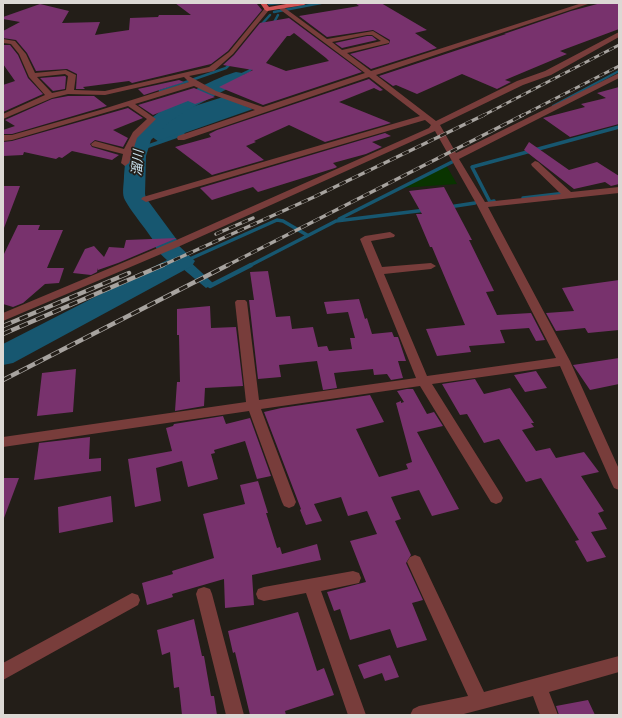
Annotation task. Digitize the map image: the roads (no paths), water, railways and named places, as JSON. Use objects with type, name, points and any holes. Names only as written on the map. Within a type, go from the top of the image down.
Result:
[{"type":"main road","points":[[265,6],[282,9],[304,3]]},
{"type":"street","points":[[181,138],[370,73],[588,3]]},
{"type":"street","points":[[3,138],[44,129],[130,104],[191,80],[211,69],[231,53],[265,6]]},
{"type":"street","points":[[282,9],[370,73],[435,124],[482,205],[564,361],[619,484]]},
{"type":"street","points":[[325,41],[367,32],[373,33],[387,42],[341,52]]},
{"type":"street","points":[[3,317],[176,244],[432,130],[435,124],[520,83],[548,72],[619,34]]},
{"type":"street","points":[[3,42],[13,42],[22,54],[32,75],[50,96]]},
{"type":"street","points":[[32,75],[66,72],[72,75],[70,92]]},
{"type":"street","points":[[454,158],[617,78]]},
{"type":"street","points":[[3,117],[50,96],[70,92],[105,93],[191,80],[211,90],[263,110]]},
{"type":"street","points":[[125,163],[130,141],[136,132],[152,119],[130,104]]},
{"type":"street","points":[[146,199],[426,117]]},
{"type":"street","points":[[96,144],[127,152]]},
{"type":"street","points":[[535,164],[567,194]]},
{"type":"street","points":[[482,205],[567,194],[619,190]]},
{"type":"street","points":[[390,235],[365,239],[423,381],[496,498]]},
{"type":"street","points":[[378,271],[431,266]]},
{"type":"street","points":[[241,302],[253,406],[289,502]]},
{"type":"street","points":[[3,442],[564,361]]},
{"type":"street","points":[[415,562],[480,702]]},
{"type":"street","points":[[264,594],[353,578]]},
{"type":"street","points":[[311,585],[357,715]]},
{"type":"street","points":[[204,594],[235,715]]},
{"type":"street","points":[[3,672],[132,600]]},
{"type":"street","points":[[419,715],[480,702],[619,664]]},
{"type":"street","points":[[538,687],[549,715]]},
{"type":"water","points":[[223,97],[253,109],[159,142],[151,136],[185,109]]},
{"type":"water","points":[[171,244],[214,284],[206,288],[159,249]]},
{"type":"waterway","points":[[269,4],[279,3]]},
{"type":"waterway","points":[[274,12],[321,3]]},
{"type":"waterway","points":[[260,26],[270,15]]},
{"type":"waterway","points":[[272,26],[278,15]]},
{"type":"waterway","points":[[160,91],[226,68],[232,62]]},
{"type":"waterway","points":[[236,77],[249,71],[255,65]]},
{"type":"waterway","points":[[553,106],[619,71]]},
{"type":"waterway","name":"溜川","points":[[3,356],[183,261],[166,246],[165,240],[135,198],[135,161],[137,151],[142,139],[151,128],[164,117],[195,98],[236,77]]},
{"type":"waterway","points":[[494,201],[490,202],[472,167],[619,127]]},
{"type":"waterway","points":[[137,150],[183,134]]},
{"type":"waterway","points":[[339,219],[452,162]]},
{"type":"waterway","points":[[523,198],[566,193]]},
{"type":"waterway","points":[[449,207],[475,203]]},
{"type":"waterway","points":[[249,266],[336,221],[426,210]]},
{"type":"waterway","points":[[183,262],[277,220],[283,221],[307,235]]},
{"type":"waterway","points":[[207,283],[210,286],[251,265]]},
{"type":"railway","points":[[483,115],[619,45]]},
{"type":"railway","points":[[521,116],[619,66]]},
{"type":"railway","points":[[161,266],[314,197],[483,115]]},
{"type":"railway","points":[[226,266],[523,115]]},
{"type":"railway","points":[[216,234],[253,218]]},
{"type":"railway","points":[[3,334],[163,265]]},
{"type":"railway","points":[[3,380],[228,265]]},
{"type":"railway","points":[[3,326],[129,273]]}]
